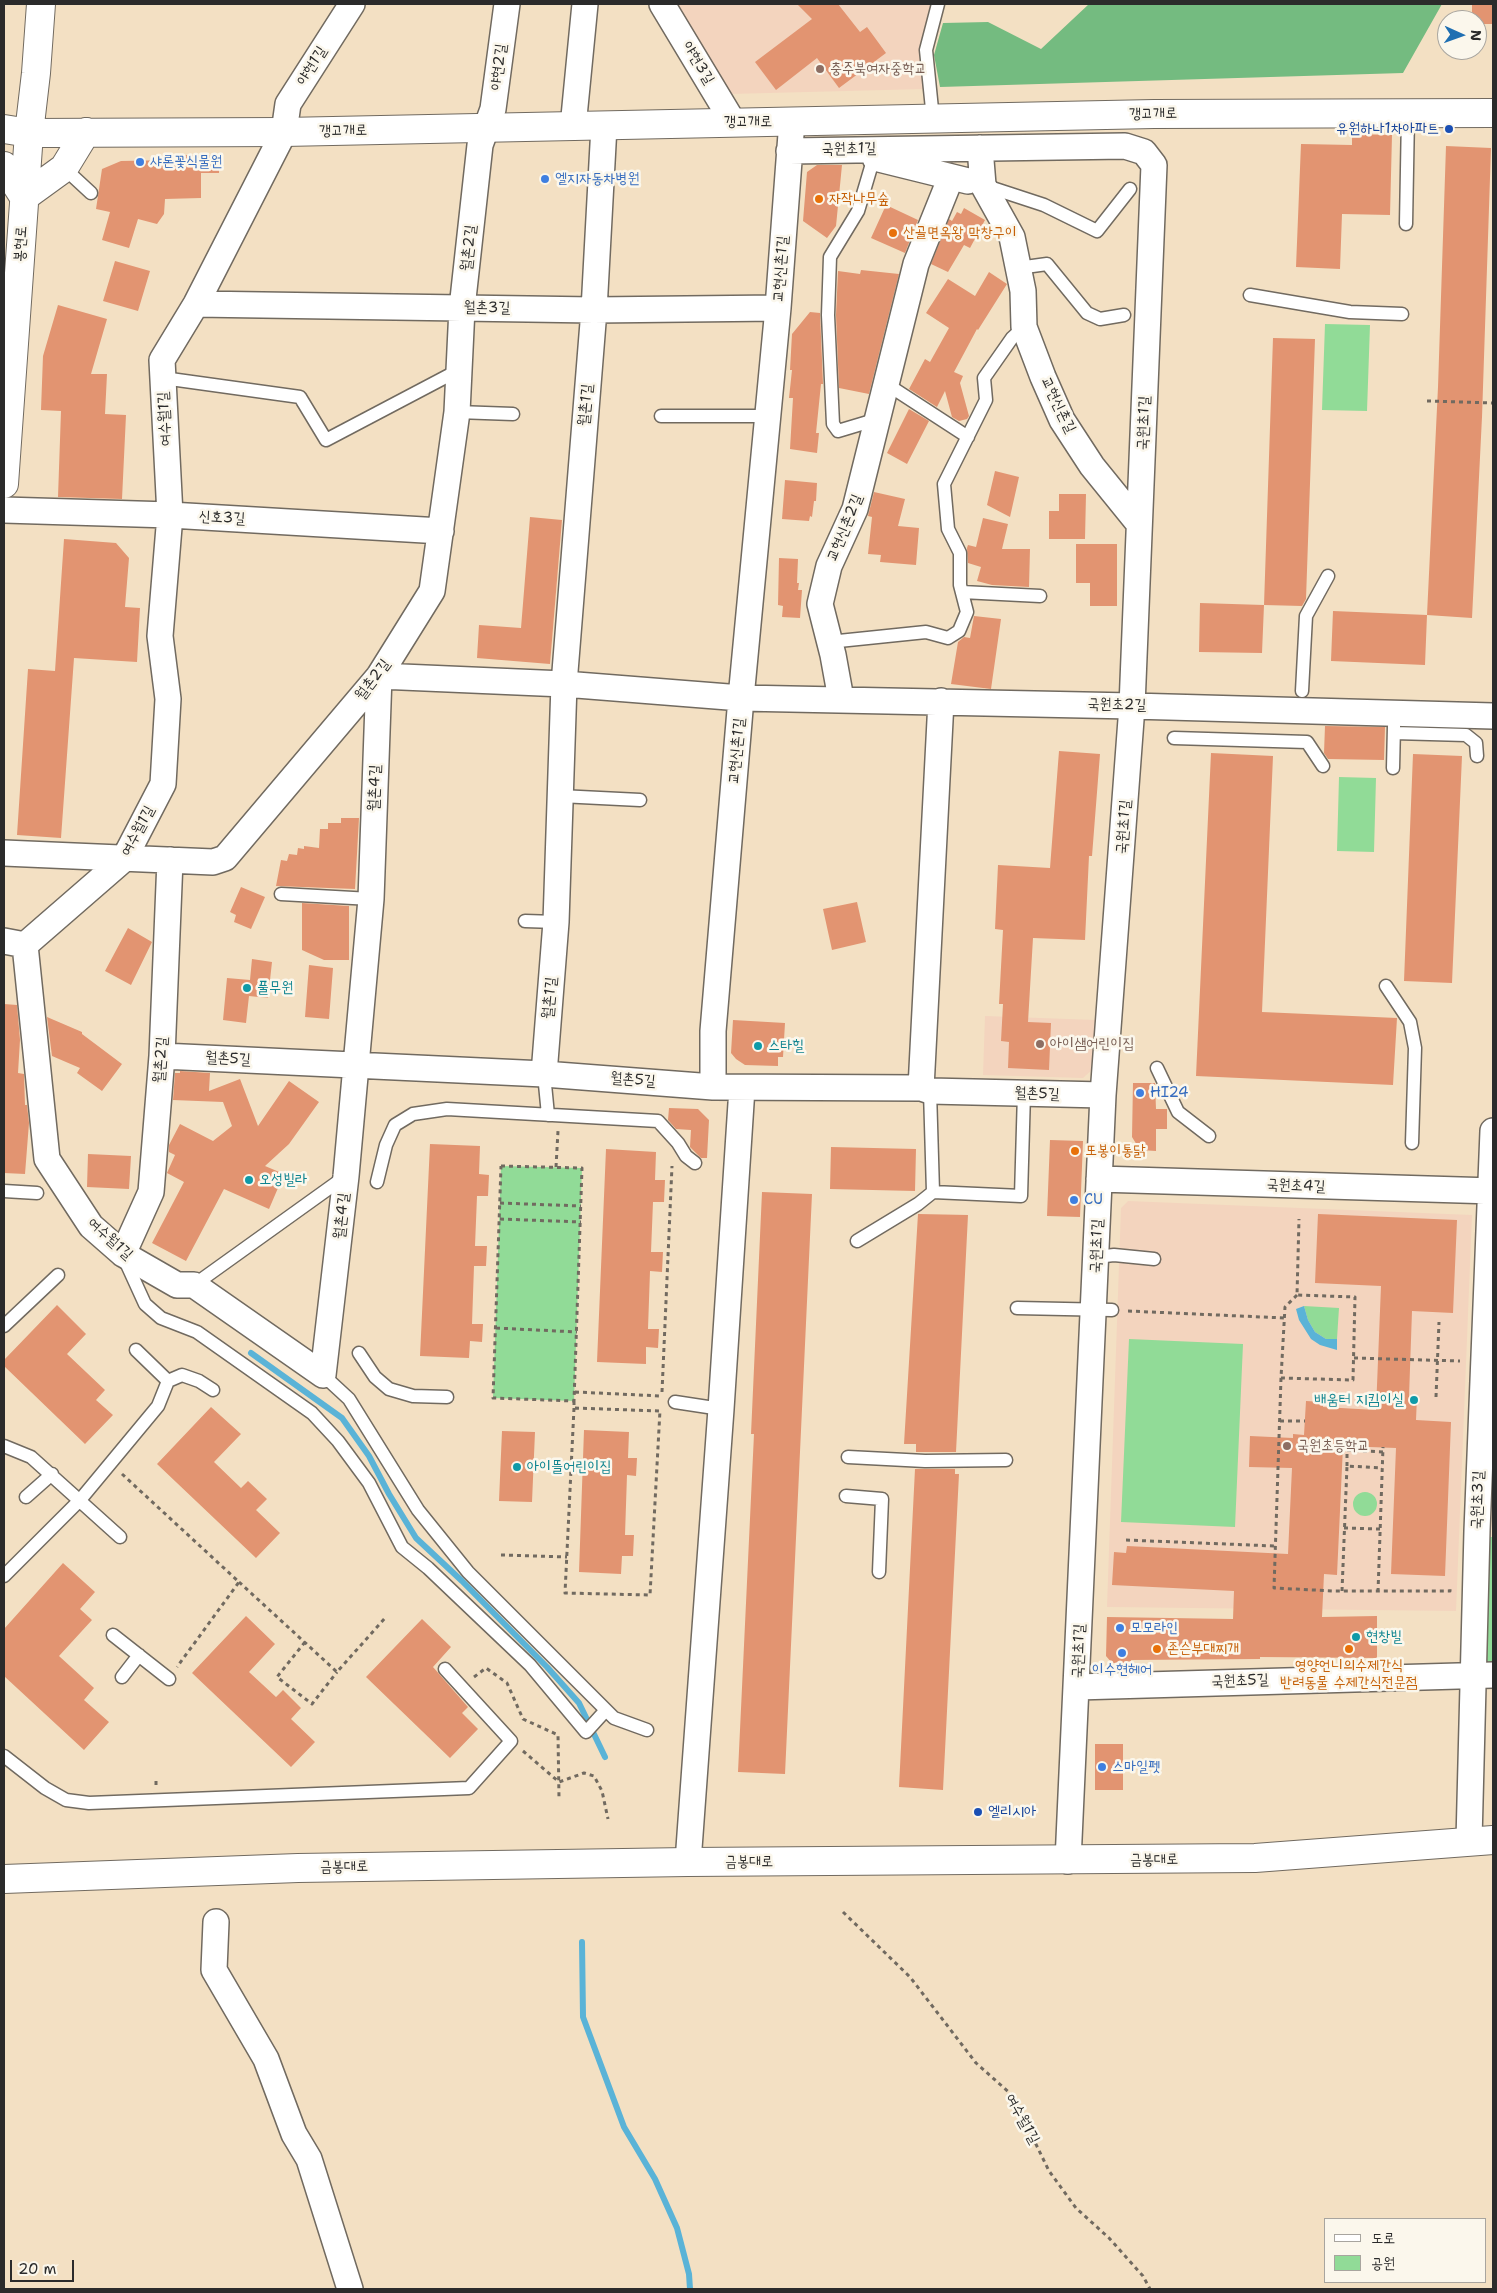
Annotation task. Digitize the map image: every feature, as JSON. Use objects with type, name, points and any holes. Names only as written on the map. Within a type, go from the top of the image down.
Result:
[{"type":"street","name":"봉현로","points":[[4,484],[24,197],[16,131],[36,73],[41,4]]},
{"type":"street","name":"야현2길","points":[[487,128],[493,109],[507,4]]},
{"type":"street","points":[[573,127],[585,4]]},
{"type":"street","name":"야현3길","points":[[662,4],[733,122]]},
{"type":"street","name":"야현1길","points":[[284,132],[288,104],[349,6]]},
{"type":"street","name":"갱고개로","points":[[16,131],[284,132],[1154,114],[1493,114]]},
{"type":"street","name":"교현신촌1길","points":[[713,1087],[713,1030],[741,698],[778,308],[791,135],[790,122]]},
{"type":"street","name":"월촌1길","points":[[544,1074],[556,922],[564,684],[594,310],[604,126]]},
{"type":"street","name":"월촌2길","points":[[4,853],[213,862],[225,858],[379,676],[432,591],[457,412],[462,308],[480,144],[487,128]]},
{"type":"street","points":[[4,166],[24,197],[64,168],[86,132]]},
{"type":"street","name":"여수월1길","points":[[194,1286],[176,1285],[123,1254],[92,1226],[47,1159],[14,943],[124,859],[163,784],[168,699],[160,636],[170,515],[162,360],[196,304],[284,132]]},
{"type":"street","name":"국원초1길","points":[[789,151],[1124,146],[1144,152],[1154,165],[1132,706],[1099,1179],[1096,1256],[1103,1310],[1068,1861]]},
{"type":"street","name":"교현신촌길","points":[[980,148],[984,185],[1012,237],[1023,291],[1024,327],[1062,420],[1092,466],[1140,524]]},
{"type":"street","points":[[842,149],[984,185]]},
{"type":"street","name":"교현신촌2길","points":[[841,699],[820,604],[829,566],[855,510],[880,418],[916,264],[951,177]]},
{"type":"street","name":"월촌3길","points":[[196,304],[594,310],[778,308]]},
{"type":"street","name":"신호3길","points":[[4,510],[170,515],[441,531]]},
{"type":"street","points":[[379,676],[564,684],[741,698]]},
{"type":"street","name":"월촌4길","points":[[323,1375],[346,1176],[371,899],[379,676]]},
{"type":"street","name":"국원초2길","points":[[741,698],[1132,706],[1394,723],[1493,716]]},
{"type":"street","points":[[925,1090],[941,701]]},
{"type":"street","name":"월촌2길","points":[[123,1254],[151,1192],[162,1056],[170,860]]},
{"type":"street","name":"월촌5길","points":[[162,1056],[544,1074],[713,1087],[1104,1095]]},
{"type":"street","points":[[688,1862],[742,1088]]},
{"type":"street","name":"국원초3길","points":[[1481,1840],[1483,1674],[1477,1531],[1493,1131]]},
{"type":"street","name":"국원초4길","points":[[1099,1179],[1492,1191]]},
{"type":"street","points":[[194,1286],[323,1375]]},
{"type":"street","name":"국원초5길","points":[[1078,1687],[1483,1674]]},
{"type":"street","name":"금봉대로","points":[[4,1879],[298,1868],[688,1862],[1068,1861],[1255,1858],[1481,1840]]},
{"type":"street","points":[[216,1922],[214,1970],[266,2059],[294,2134],[309,2159],[350,2289]]},
{"type":"lane","points":[[933,119],[926,50],[938,4]]},
{"type":"lane","points":[[1406,224],[1408,115]]},
{"type":"lane","points":[[874,157],[858,211],[830,257],[828,315],[833,424],[838,431],[880,418]]},
{"type":"lane","points":[[64,168],[91,192]]},
{"type":"lane","points":[[984,185],[1044,205],[1097,230],[1130,189]]},
{"type":"lane","points":[[1018,268],[1048,264],[1086,313],[1100,319],[1124,314]]},
{"type":"lane","points":[[1250,296],[1350,312],[1402,314]]},
{"type":"lane","points":[[829,642],[926,632],[948,638],[959,631],[967,612],[960,585],[960,553],[948,529],[944,484],[986,400],[984,378],[1012,338],[1024,327]]},
{"type":"lane","points":[[163,378],[300,397],[326,440],[459,370]]},
{"type":"lane","points":[[888,385],[968,438]]},
{"type":"lane","points":[[457,412],[513,414]]},
{"type":"lane","points":[[661,416],[768,416]]},
{"type":"lane","points":[[1302,691],[1306,616],[1328,576]]},
{"type":"lane","points":[[962,592],[1040,596]]},
{"type":"lane","points":[[1394,768],[1394,723],[1466,735],[1476,743],[1477,756]]},
{"type":"lane","points":[[1174,738],[1307,742],[1323,766]]},
{"type":"lane","points":[[560,796],[640,800]]},
{"type":"lane","points":[[281,894],[371,899]]},
{"type":"lane","points":[[525,921],[556,922]]},
{"type":"lane","points":[[1386,986],[1410,1022],[1415,1048],[1412,1143]]},
{"type":"lane","points":[[1157,1068],[1178,1112],[1209,1136]]},
{"type":"lane","points":[[544,1074],[548,1115]]},
{"type":"lane","points":[[925,1090],[933,1192]]},
{"type":"lane","points":[[857,1241],[918,1204],[933,1192],[1021,1196],[1024,1093]]},
{"type":"lane","points":[[376,1182],[386,1145],[395,1125],[412,1114],[447,1109],[658,1122],[678,1143],[686,1156],[695,1163]]},
{"type":"lane","points":[[194,1286],[346,1176]]},
{"type":"lane","points":[[4,1191],[36,1193]]},
{"type":"lane","points":[[123,1254],[145,1304],[161,1318],[197,1332],[312,1413],[338,1441],[366,1478],[376,1493],[402,1547],[428,1568],[530,1665],[586,1732],[606,1710]]},
{"type":"lane","points":[[1096,1256],[1114,1255],[1154,1259]]},
{"type":"lane","points":[[4,1326],[58,1275]]},
{"type":"lane","points":[[1017,1308],[1103,1310]]},
{"type":"lane","points":[[136,1350],[168,1381]]},
{"type":"lane","points":[[359,1352],[375,1378],[389,1389],[413,1396],[446,1397]]},
{"type":"lane","points":[[4,1576],[80,1500],[158,1406],[168,1381],[182,1375],[199,1381],[213,1390]]},
{"type":"lane","points":[[323,1375],[349,1399],[418,1510],[468,1572],[614,1718],[647,1730]]},
{"type":"lane","points":[[675,1402],[721,1409]]},
{"type":"lane","points":[[4,1446],[30,1457],[52,1474],[120,1537]]},
{"type":"lane","points":[[848,1457],[925,1460],[1006,1460]]},
{"type":"lane","points":[[26,1497],[52,1474]]},
{"type":"lane","points":[[846,1496],[882,1499],[879,1572]]},
{"type":"lane","points":[[113,1635],[168,1679]]},
{"type":"lane","points":[[122,1678],[139,1656]]},
{"type":"lane","points":[[4,1756],[45,1788],[66,1800],[89,1803],[469,1788],[511,1741],[445,1669]]},
{"type":"path","points":[[1427,401],[1493,403]]},
{"type":"path","points":[[556,1168],[558,1129],[567,1130]]},
{"type":"path","points":[[574,1401],[493,1398],[501,1166],[582,1168],[574,1408],[565,1593],[650,1595],[662,1396],[672,1163]]},
{"type":"path","points":[[500,1203],[581,1206]]},
{"type":"path","points":[[500,1219],[580,1222]]},
{"type":"path","points":[[1299,1219],[1297,1295],[1285,1307],[1274,1588],[1378,1592],[1450,1592],[1450,1582]]},
{"type":"path","points":[[1282,1378],[1353,1380],[1355,1297],[1297,1295]]},
{"type":"path","points":[[1103,1310],[1285,1318]]},
{"type":"path","points":[[1436,1397],[1439,1322]]},
{"type":"path","points":[[496,1328],[577,1332]]},
{"type":"path","points":[[1354,1358],[1437,1361],[1466,1360]]},
{"type":"path","points":[[574,1392],[662,1396]]},
{"type":"path","points":[[574,1408],[660,1412]]},
{"type":"path","points":[[1280,1420],[1305,1421]]},
{"type":"path","points":[[1342,1591],[1347,1450],[1383,1450],[1378,1592]]},
{"type":"path","points":[[110,1464],[337,1672]]},
{"type":"path","points":[[1347,1466],[1382,1468]]},
{"type":"path","points":[[1344,1528],[1380,1530]]},
{"type":"path","points":[[1126,1540],[1275,1546]]},
{"type":"path","points":[[501,1555],[567,1557]]},
{"type":"path","points":[[168,1679],[239,1582]]},
{"type":"path","points":[[305,1642],[278,1677],[312,1704],[384,1618]]},
{"type":"path","points":[[462,1687],[486,1668],[507,1684],[523,1719],[558,1734],[559,1798]]},
{"type":"path","points":[[511,1741],[559,1782]]},
{"type":"path","points":[[559,1782],[584,1773],[594,1776],[602,1790],[608,1819]]},
{"type":"path","name":"여수월1길","points":[[843,1912],[910,1977],[976,2063],[1012,2095],[1049,2171],[1076,2208],[1109,2238],[1143,2276],[1150,2289]]},
{"type":"shaded area","name":"충주북여자중학교","points":[[678,4],[937,4],[926,49],[924,89],[730,94]]},
{"type":"shaded area","name":"아이샘어린이집","points":[[985,1016],[1096,1020],[1094,1068],[1083,1078],[983,1075]]},
{"type":"shaded area","name":"국원초등학교","points":[[1128,1201],[1472,1215],[1456,1611],[1107,1607],[1121,1208]]},
{"type":"green space","points":[[1089,4],[1442,4],[1403,73],[940,87],[934,55],[943,23],[988,22],[1041,49]]},
{"type":"green space","points":[[1325,324],[1370,325],[1367,411],[1322,410]]},
{"type":"green space","points":[[1339,777],[1376,778],[1374,852],[1337,851]]},
{"type":"green space","points":[[501,1166],[582,1168],[574,1401],[493,1398]]},
{"type":"green space","points":[[1304,1306],[1339,1308],[1337,1339],[1326,1339],[1315,1332],[1308,1320]]},
{"type":"green space","points":[[1129,1339],[1243,1344],[1235,1527],[1121,1522]]},
{"type":"green space","points":[[1365,1492],[1374,1495],[1377,1504],[1374,1513],[1365,1516],[1356,1513],[1353,1504],[1356,1495]]},
{"type":"green space","points":[[1481,1537],[1493,1537],[1493,1667],[1486,1667],[1478,1657]]},
{"type":"water","points":[[1304,1306],[1308,1320],[1315,1332],[1326,1339],[1337,1339],[1337,1350],[1320,1345],[1311,1339],[1299,1320],[1296,1309]]},
{"type":"building","points":[[797,4],[838,4],[860,32],[867,27],[886,53],[839,88],[817,58],[776,90],[755,62],[812,19]]},
{"type":"building","points":[[1472,4],[1493,4],[1493,24],[1487,24],[1487,10],[1472,10]]},
{"type":"building","points":[[1352,134],[1392,135],[1390,215],[1342,214],[1340,269],[1296,267],[1301,144],[1352,145]]},
{"type":"building","points":[[1446,146],[1491,148],[1482,417],[1472,618],[1427,615],[1438,387]]},
{"type":"building","points":[[174,155],[219,155],[219,173],[201,173],[201,198],[165,199],[164,214],[157,224],[138,219],[129,248],[102,240],[110,212],[96,209],[102,169],[121,161],[174,160]]},
{"type":"building","points":[[817,165],[842,165],[836,226],[827,238],[803,221],[807,172]]},
{"type":"building","points":[[886,205],[918,220],[905,253],[871,238]]},
{"type":"building","points":[[964,208],[985,220],[970,248],[964,245],[948,272],[931,264],[949,219],[952,221],[957,212],[961,214]]},
{"type":"building","points":[[115,261],[150,271],[138,311],[103,301]]},
{"type":"building","points":[[861,270],[899,274],[869,394],[839,388],[836,315],[838,271],[860,274]]},
{"type":"building","points":[[989,272],[1007,284],[977,329],[954,372],[963,376],[960,383],[969,416],[967,419],[959,421],[952,417],[945,391],[937,407],[909,389],[925,359],[930,362],[949,328],[926,313],[948,279],[975,296]]},
{"type":"building","points":[[58,305],[107,319],[91,374],[107,374],[105,414],[126,415],[122,499],[58,497],[61,411],[41,410],[43,356]]},
{"type":"building","points":[[810,312],[820,313],[823,384],[821,384],[816,433],[819,433],[817,453],[790,449],[793,398],[789,398],[792,370],[790,370],[792,334]]},
{"type":"building","points":[[1273,338],[1315,339],[1306,599],[1302,606],[1264,605]]},
{"type":"building","points":[[909,409],[929,421],[907,464],[887,453]]},
{"type":"building","points":[[995,471],[1019,477],[1010,517],[987,505]]},
{"type":"building","points":[[785,480],[817,483],[816,501],[814,501],[812,517],[810,516],[809,521],[782,519]]},
{"type":"building","points":[[874,492],[905,499],[898,526],[919,528],[916,565],[880,562],[881,555],[868,554],[872,517],[868,516]]},
{"type":"building","points":[[1059,494],[1086,494],[1085,539],[1049,539],[1049,511],[1059,511]]},
{"type":"building","points":[[530,517],[562,520],[550,664],[477,658],[479,625],[521,628]]},
{"type":"building","points":[[983,518],[1008,524],[1002,549],[1030,549],[1029,587],[992,585],[977,581],[981,567],[968,563],[967,548],[968,545],[976,547]]},
{"type":"building","points":[[64,539],[116,543],[129,558],[125,607],[140,608],[137,662],[74,658],[61,838],[17,835],[28,669],[55,671]]},
{"type":"building","points":[[1076,544],[1117,544],[1117,606],[1090,606],[1090,583],[1076,583]]},
{"type":"building","points":[[779,558],[798,559],[797,583],[799,583],[798,590],[802,590],[800,618],[782,617],[783,606],[778,605]]},
{"type":"building","points":[[1200,603],[1264,605],[1262,653],[1199,652]]},
{"type":"building","points":[[1333,611],[1427,615],[1425,665],[1331,661]]},
{"type":"building","points":[[974,616],[1001,619],[991,689],[951,684],[958,642],[964,637],[970,638]]},
{"type":"building","points":[[1325,726],[1385,727],[1384,760],[1328,759],[1324,753]]},
{"type":"building","points":[[1059,751],[1100,754],[1092,856],[1089,856],[1085,940],[1033,938],[1028,1022],[1051,1023],[1049,1070],[1008,1068],[1009,1042],[1001,1041],[1003,1004],[999,1004],[1003,930],[995,929],[998,865],[1050,868]]},
{"type":"building","points":[[1211,753],[1273,756],[1262,1012],[1397,1018],[1393,1085],[1196,1076]]},
{"type":"building","points":[[1413,754],[1462,756],[1452,983],[1404,981]]},
{"type":"building","points":[[341,818],[359,818],[355,889],[276,886],[281,860],[287,861],[289,854],[297,855],[298,848],[304,849],[304,846],[319,848],[320,829],[328,829],[328,823],[341,823]]},
{"type":"building","points":[[241,887],[265,897],[251,929],[234,922],[236,915],[230,912]]},
{"type":"building","points":[[857,902],[866,942],[832,950],[823,909]]},
{"type":"building","points":[[302,903],[349,906],[349,960],[324,960],[302,950]]},
{"type":"building","points":[[128,928],[152,942],[131,985],[105,971]]},
{"type":"building","name":"풀무원","points":[[252,959],[272,962],[268,998],[249,996],[246,1023],[223,1020],[227,978],[250,980]]},
{"type":"building","points":[[309,965],[333,968],[329,1019],[305,1017]]},
{"type":"building","points":[[4,1004],[17,1005],[20,1040],[18,1073],[24,1074],[25,1105],[27,1105],[29,1123],[25,1174],[4,1173]]},
{"type":"building","points":[[47,1017],[82,1032],[82,1034],[122,1064],[102,1091],[77,1073],[80,1068],[52,1056]]},
{"type":"building","name":"스타힐","points":[[733,1020],[785,1023],[783,1057],[778,1057],[778,1066],[745,1065],[736,1059],[731,1053]]},
{"type":"building","points":[[180,1071],[210,1073],[209,1091],[240,1079],[258,1126],[289,1081],[319,1102],[289,1144],[265,1166],[284,1174],[269,1209],[224,1189],[186,1261],[152,1243],[184,1182],[167,1173],[175,1155],[169,1152],[169,1145],[180,1124],[213,1141],[232,1126],[223,1102],[173,1100],[175,1073],[180,1073]]},
{"type":"building","points":[[1133,1083],[1155,1083],[1156,1109],[1167,1109],[1167,1129],[1156,1129],[1156,1151],[1140,1150],[1132,1137]]},
{"type":"building","points":[[669,1108],[698,1109],[709,1120],[707,1158],[701,1158],[690,1147],[691,1130],[676,1129],[668,1120]]},
{"type":"building","points":[[1050,1140],[1083,1141],[1080,1217],[1047,1216]]},
{"type":"building","points":[[430,1144],[480,1146],[479,1174],[489,1175],[488,1196],[477,1196],[475,1246],[487,1246],[486,1266],[474,1266],[472,1324],[483,1324],[482,1342],[470,1341],[469,1358],[420,1356]]},
{"type":"building","points":[[831,1147],[916,1149],[915,1191],[830,1189]]},
{"type":"building","points":[[606,1149],[656,1152],[655,1180],[665,1180],[664,1202],[653,1202],[651,1252],[663,1252],[662,1272],[650,1271],[648,1329],[659,1329],[658,1348],[646,1347],[646,1364],[597,1362]]},
{"type":"building","points":[[88,1154],[131,1156],[129,1189],[87,1187]]},
{"type":"building","points":[[762,1192],[812,1194],[785,1774],[738,1772],[754,1434],[751,1434]]},
{"type":"building","points":[[918,1214],[968,1215],[956,1452],[916,1452],[916,1444],[904,1444]]},
{"type":"building","points":[[1318,1214],[1457,1220],[1453,1313],[1412,1311],[1409,1397],[1417,1397],[1416,1420],[1451,1422],[1445,1576],[1391,1574],[1396,1448],[1343,1446],[1337,1575],[1324,1574],[1322,1617],[1377,1616],[1377,1658],[1260,1657],[1260,1659],[1131,1660],[1131,1663],[1112,1663],[1106,1656],[1107,1617],[1233,1619],[1234,1591],[1112,1585],[1114,1552],[1126,1553],[1127,1546],[1288,1554],[1292,1468],[1249,1467],[1250,1436],[1293,1438],[1293,1434],[1304,1435],[1306,1401],[1323,1402],[1323,1407],[1376,1410],[1381,1286],[1315,1283]]},
{"type":"building","points":[[57,1305],[86,1334],[67,1354],[105,1390],[96,1400],[113,1415],[85,1444],[4,1366],[4,1360]]},
{"type":"building","points":[[211,1407],[241,1434],[214,1462],[241,1488],[248,1481],[267,1499],[256,1510],[280,1533],[256,1558],[157,1464]]},
{"type":"building","points":[[584,1430],[629,1432],[628,1458],[637,1458],[636,1476],[627,1475],[625,1535],[634,1535],[633,1556],[622,1556],[621,1574],[579,1572]]},
{"type":"building","name":"아이뜰어린이집","points":[[502,1431],[535,1432],[532,1502],[499,1501]]},
{"type":"building","points":[[915,1469],[955,1469],[955,1474],[959,1474],[943,1790],[899,1787]]},
{"type":"building","points":[[63,1563],[95,1592],[80,1609],[92,1620],[59,1656],[94,1688],[84,1700],[109,1722],[84,1750],[4,1676],[4,1629]]},
{"type":"building","points":[[246,1616],[275,1644],[249,1672],[276,1697],[283,1690],[301,1708],[291,1719],[315,1742],[291,1767],[192,1673]]},
{"type":"building","points":[[422,1619],[451,1647],[433,1667],[468,1707],[462,1713],[478,1729],[450,1758],[366,1677]]},
{"type":"building","points":[[1095,1744],[1123,1744],[1123,1790],[1095,1790]]},
{"type":"waterway","points":[[251,1353],[342,1418],[369,1456],[389,1494],[416,1538],[462,1581],[547,1667],[579,1703],[605,1757]]},
{"type":"waterway","points":[[582,1942],[583,2017],[624,2127],[655,2179],[677,2228],[689,2274],[690,2289]]},
{"type":"place","name":"충주북여자중학교","points":[[820,69]]},
{"type":"place","name":"유원하나1차아파트","points":[[1449,129]]},
{"type":"place","name":"샤론꽃식물원","points":[[140,162]]},
{"type":"place","name":"엘지자동차병원","points":[[545,179]]},
{"type":"place","name":"자작나무숲","points":[[819,199]]},
{"type":"place","name":"산골면옥왕 막창구이","points":[[893,233]]},
{"type":"place","name":"풀무원","points":[[247,988]]},
{"type":"place","name":"아이샘어린이집","points":[[1040,1044]]},
{"type":"place","name":"스타힐","points":[[758,1046]]},
{"type":"place","name":"HI24","points":[[1140,1093]]},
{"type":"place","name":"또봉이통닭","points":[[1075,1151]]},
{"type":"place","name":"오성빌라","points":[[249,1180]]},
{"type":"place","name":"CU","points":[[1074,1200]]},
{"type":"place","name":"배움터 지킴이실","points":[[1414,1400]]},
{"type":"place","name":"국원초등학교","points":[[1287,1446]]},
{"type":"place","name":"아이뜰어린이집","points":[[517,1467]]},
{"type":"place","name":"모모라인","points":[[1120,1628]]},
{"type":"place","name":"현창빌","points":[[1356,1637]]},
{"type":"place","name":"존슨부대찌개","points":[[1157,1649]]},
{"type":"place","name":"영양언니의수제간식 반려동물 수제간식전문점","points":[[1349,1649]]},
{"type":"place","name":"이수현헤어","points":[[1122,1653]]},
{"type":"place","name":"스마일펫","points":[[1102,1767]]},
{"type":"place","name":"엘리시아","points":[[978,1812]]}]
